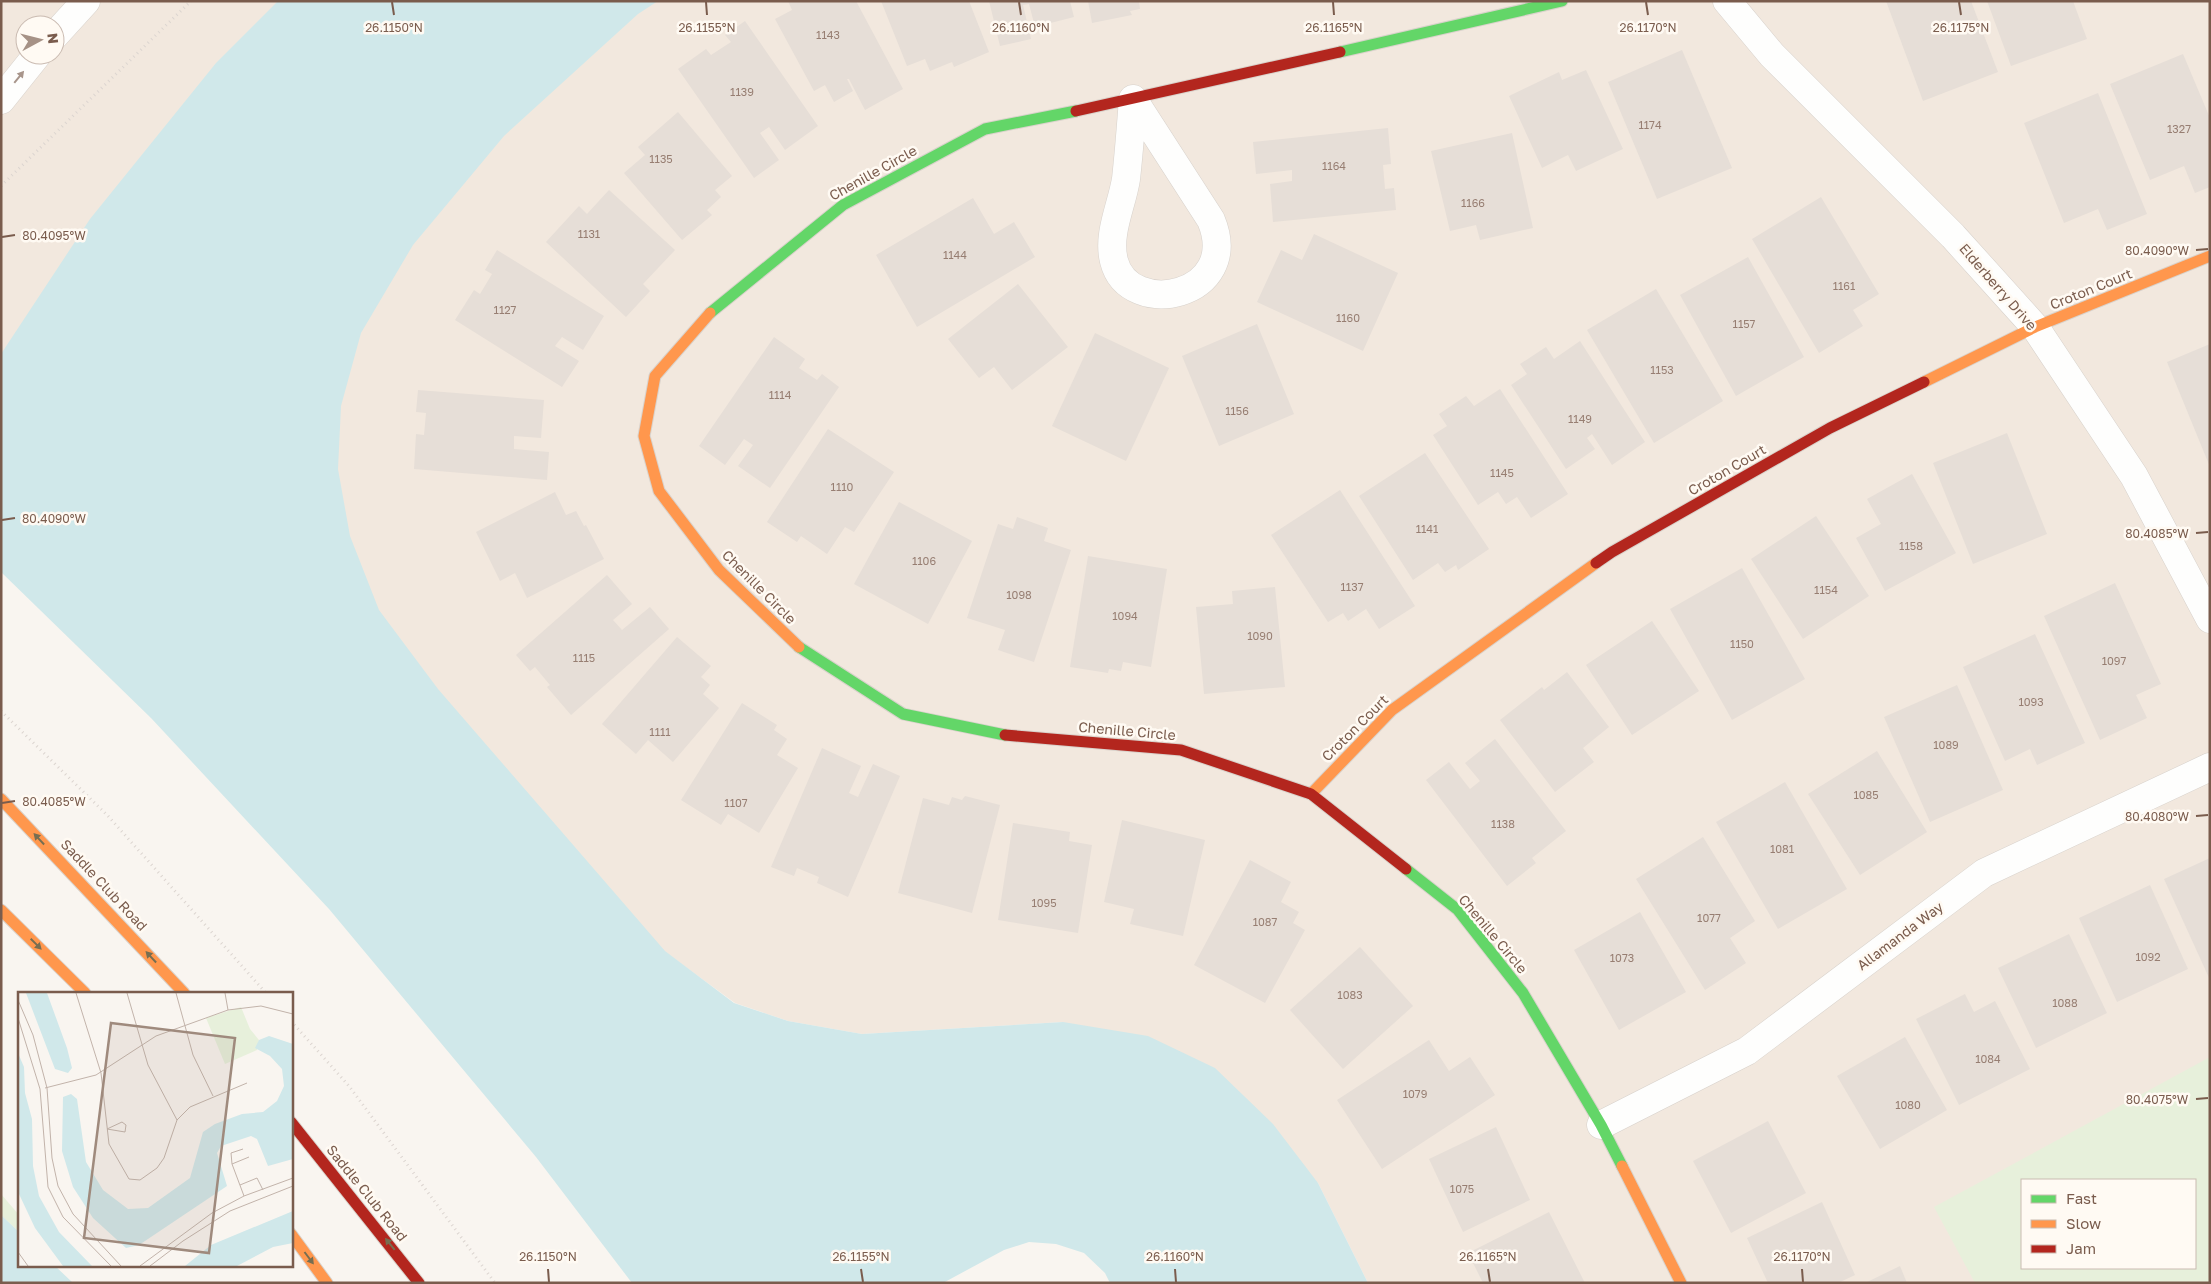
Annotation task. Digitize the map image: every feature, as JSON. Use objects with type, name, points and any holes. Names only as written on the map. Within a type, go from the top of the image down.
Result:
[{"type":"street","points":[[65,24],[86,1]]},
{"type":"street","name":"Chenille Circle","points":[[1562,1],[1133,98],[985,129],[843,205],[712,310],[655,376],[644,436],[658,491],[719,570],[799,647],[903,714],[1004,735],[1181,750],[1311,794],[1458,910],[1523,993],[1601,1125],[1681,1283]]},
{"type":"street","name":"Elderberry Drive","points":[[1726,1],[1772,55],[1953,236],[2035,327],[2134,476],[2210,619]]},
{"type":"street","points":[[1,100],[29,65]]},
{"type":"street","points":[[1133,98],[1214,228],[1216,251],[1212,269],[1205,278],[1179,292],[1164,294],[1136,289],[1121,278],[1114,261],[1112,239],[1126,178],[1133,98]]},
{"type":"street","name":"Croton Court","points":[[1311,794],[1392,710],[1612,552],[1830,428],[2035,327],[2210,256]]},
{"type":"street","name":"Allamanda Way","points":[[1601,1125],[1747,1052],[1984,873],[2210,767]]},
{"type":"street","name":"Saddle Club Road","points":[[1,799],[183,992]]},
{"type":"street","points":[[1,910],[84,992]]},
{"type":"street","name":"Saddle Club Road","points":[[292,1123],[419,1283]]},
{"type":"street","points":[[292,1235],[327,1283]]},
{"type":"path","points":[[1,186],[191,1]]},
{"type":"path","points":[[1,711],[108,816],[265,992]]},
{"type":"path","points":[[292,1022],[349,1086],[495,1283]]},
{"type":"shaded area","points":[[1,1],[2210,1],[2210,1283],[1368,1283],[1318,1183],[1063,1022],[862,1034],[788,1021],[735,1003],[1,467]]},
{"type":"green space","points":[[2210,1057],[2210,1283],[1975,1283],[1934,1207]]},
{"type":"green space","points":[[1,1194],[18,1214],[18,1231],[1,1215]]},
{"type":"water","points":[[278,1],[658,1],[638,14],[504,136],[413,245],[361,333],[341,406],[338,469],[350,536],[379,610],[438,689],[665,951],[734,1003],[788,1021],[862,1034],[1063,1022],[1148,1036],[1215,1068],[1273,1124],[1318,1183],[1368,1283],[1110,1283],[1105,1273],[1084,1253],[1056,1244],[1029,1242],[1004,1250],[943,1283],[632,1283],[536,1157],[329,909],[151,718],[1,572],[1,354],[90,219],[216,63]]},
{"type":"water","points":[[1,1215],[18,1231],[18,1266],[55,1266],[73,1283],[1,1283]]},
{"type":"building","points":[[788,1],[856,1],[903,89],[865,110],[849,79],[847,79],[853,91],[834,102],[825,85],[814,91],[775,19],[792,10]]},
{"type":"building","points":[[881,1],[969,1],[989,52],[954,67],[952,62],[930,71],[925,59],[907,66]]},
{"type":"building","points":[[989,1],[1070,1],[1074,17],[1035,27],[1029,4],[1023,5],[1031,39],[1000,46]]},
{"type":"building","points":[[1088,1],[1139,1],[1140,9],[1130,11],[1132,15],[1092,23]]},
{"type":"building","points":[[1886,1],[1971,1],[1998,72],[1923,101]]},
{"type":"building","points":[[1987,1],[2073,1],[2087,39],[2011,66]]},
{"type":"building","points":[[745,21],[818,126],[785,150],[769,127],[760,133],[779,160],[754,178],[678,69],[706,49],[711,55],[731,42],[725,35]]},
{"type":"building","points":[[1682,50],[1732,168],[1657,199],[1608,82]]},
{"type":"building","points":[[2183,54],[2210,118],[2210,187],[2195,193],[2184,166],[2150,180],[2110,84]]},
{"type":"building","points":[[1586,70],[1623,149],[1576,171],[1568,155],[1542,168],[1509,96],[1559,72],[1562,80]]},
{"type":"building","points":[[2098,93],[2147,214],[2107,230],[2098,209],[2064,223],[2024,123]]},
{"type":"building","points":[[678,112],[732,176],[715,190],[721,197],[707,210],[712,215],[682,240],[624,173],[645,155],[638,147]]},
{"type":"building","points":[[1388,128],[1391,164],[1383,165],[1385,189],[1394,188],[1396,210],[1273,222],[1270,184],[1292,181],[1292,170],[1256,174],[1253,142]]},
{"type":"building","points":[[1512,133],[1533,228],[1480,240],[1476,225],[1450,231],[1431,151]]},
{"type":"building","points":[[609,190],[675,250],[643,284],[650,291],[626,317],[546,242],[579,206],[587,214]]},
{"type":"building","points":[[1821,197],[1879,294],[1853,310],[1863,326],[1819,353],[1752,239]]},
{"type":"building","points":[[973,198],[994,234],[1014,222],[1035,257],[917,327],[876,255]]},
{"type":"building","points":[[1314,234],[1398,273],[1363,351],[1257,302],[1281,250],[1302,260]]},
{"type":"building","points":[[497,250],[604,316],[583,350],[562,337],[555,346],[579,361],[562,387],[455,320],[474,290],[480,294],[492,274],[485,270]]},
{"type":"building","points":[[1748,257],[1804,357],[1736,396],[1680,295]]},
{"type":"building","points":[[1018,284],[1068,347],[1012,390],[994,367],[979,378],[948,339]]},
{"type":"building","points":[[1656,289],[1723,401],[1654,443],[1587,330]]},
{"type":"building","points":[[1257,324],[1294,414],[1219,446],[1182,356]]},
{"type":"building","points":[[1095,333],[1169,368],[1126,461],[1052,426]]},
{"type":"building","points":[[774,337],[805,359],[799,368],[817,380],[822,374],[839,387],[770,488],[738,466],[753,445],[744,439],[725,465],[699,446]]},
{"type":"building","points":[[1580,341],[1645,442],[1612,465],[1592,434],[1587,438],[1595,449],[1566,469],[1511,385],[1527,374],[1520,364],[1546,347],[1554,359]]},
{"type":"building","points":[[2210,344],[2210,467],[2167,362]]},
{"type":"building","points":[[1500,389],[1568,494],[1531,518],[1517,497],[1506,504],[1498,492],[1478,505],[1433,435],[1447,426],[1439,414],[1466,396],[1474,406]]},
{"type":"building","points":[[418,390],[544,400],[541,438],[514,436],[514,449],[549,452],[547,480],[414,469],[416,434],[424,435],[426,413],[416,412]]},
{"type":"building","points":[[828,429],[894,472],[854,532],[845,527],[827,554],[801,536],[797,542],[767,522]]},
{"type":"building","points":[[2007,433],[2047,534],[1973,564],[1933,463]]},
{"type":"building","points":[[1425,453],[1489,549],[1458,570],[1456,565],[1445,572],[1438,563],[1413,580],[1359,496]]},
{"type":"building","points":[[1912,474],[1956,553],[1885,591],[1856,538],[1881,524],[1867,499]]},
{"type":"building","points":[[1340,490],[1415,606],[1379,629],[1366,609],[1348,621],[1343,613],[1328,622],[1271,535]]},
{"type":"building","points":[[555,492],[566,515],[576,511],[584,526],[586,525],[604,559],[527,598],[515,573],[500,581],[476,532]]},
{"type":"building","points":[[899,502],[972,541],[928,624],[854,584]]},
{"type":"building","points":[[1816,516],[1869,596],[1803,639],[1751,559]]},
{"type":"building","points":[[1017,517],[1048,528],[1044,541],[1071,550],[1034,662],[998,650],[1005,630],[967,618],[998,524],[1013,529]]},
{"type":"building","points":[[1088,556],[1167,569],[1151,667],[1123,662],[1121,671],[1109,669],[1108,673],[1070,667]]},
{"type":"building","points":[[1742,568],[1805,679],[1732,720],[1670,609]]},
{"type":"building","points":[[607,575],[632,604],[613,620],[622,630],[650,607],[669,629],[571,715],[547,687],[550,685],[535,667],[530,671],[516,655]]},
{"type":"building","points":[[2115,583],[2161,684],[2136,695],[2147,718],[2100,740],[2044,616]]},
{"type":"building","points":[[1275,587],[1285,687],[1204,694],[1196,607],[1233,604],[1232,591]]},
{"type":"building","points":[[1652,621],[1699,691],[1632,735],[1586,665]]},
{"type":"building","points":[[2035,634],[2085,743],[2037,765],[2030,749],[2005,761],[1963,667]]},
{"type":"building","points":[[677,637],[711,666],[701,677],[710,685],[703,694],[719,708],[673,762],[648,740],[636,754],[602,724]]},
{"type":"building","points":[[1567,672],[1609,727],[1583,748],[1594,762],[1555,792],[1500,720],[1542,687],[1544,690]]},
{"type":"building","points":[[1957,685],[2003,790],[1930,822],[1884,717]]},
{"type":"building","points":[[742,703],[777,725],[774,730],[787,739],[777,755],[798,768],[759,833],[728,814],[721,825],[681,800]]},
{"type":"building","points":[[1495,739],[1566,831],[1532,858],[1536,863],[1507,886],[1426,780],[1449,762],[1470,789],[1480,781],[1465,763]]},
{"type":"building","points":[[822,748],[861,766],[849,793],[858,797],[873,764],[900,776],[848,897],[817,883],[819,877],[797,868],[794,876],[771,867]]},
{"type":"building","points":[[1877,751],[1927,832],[1860,875],[1808,794]]},
{"type":"building","points":[[1785,782],[1847,889],[1778,929],[1716,822]]},
{"type":"building","points":[[965,796],[1000,805],[972,913],[898,893],[923,798],[949,805],[952,797],[962,800]]},
{"type":"building","points":[[1122,820],[1205,840],[1183,936],[1130,924],[1134,909],[1104,902]]},
{"type":"building","points":[[1013,823],[1070,832],[1069,841],[1092,845],[1078,933],[998,920]]},
{"type":"building","points":[[1703,837],[1755,921],[1730,938],[1746,963],[1705,990],[1636,879]]},
{"type":"building","points":[[2210,858],[2210,980],[2164,879]]},
{"type":"building","points":[[1250,860],[1291,882],[1281,902],[1299,912],[1293,923],[1305,930],[1265,1003],[1194,965]]},
{"type":"building","points":[[2150,885],[2188,969],[2117,1002],[2079,918]]},
{"type":"building","points":[[1640,912],[1686,992],[1619,1030],[1574,950]]},
{"type":"building","points":[[2069,934],[2107,1013],[2036,1048],[1998,968]]},
{"type":"building","points":[[1360,947],[1413,1006],[1343,1069],[1290,1010]]},
{"type":"building","points":[[1965,994],[1974,1012],[1995,1001],[2030,1069],[1959,1105],[1916,1019]]},
{"type":"building","points":[[1905,1037],[1947,1110],[1880,1149],[1837,1076]]},
{"type":"building","points":[[1429,1040],[1449,1071],[1470,1057],[1495,1095],[1382,1169],[1337,1100]]},
{"type":"building","points":[[1768,1121],[1806,1193],[1731,1233],[1693,1161]]},
{"type":"building","points":[[1496,1127],[1530,1200],[1463,1232],[1429,1159]]},
{"type":"building","points":[[1822,1202],[1855,1275],[1838,1283],[1768,1283],[1747,1238]]},
{"type":"building","points":[[1549,1212],[1585,1283],[1483,1283],[1468,1253]]},
{"type":"building","points":[[1900,1266],[1907,1283],[1865,1283]]},
{"type":"traffic: fast","points":[[1340,52],[1562,1]]},
{"type":"traffic: fast","points":[[710,313],[843,205],[985,129],[1076,111]]},
{"type":"traffic: fast","points":[[799,647],[903,714],[1005,735]]},
{"type":"traffic: fast","points":[[1406,869],[1458,910],[1523,993],[1601,1125],[1622,1166]]},
{"type":"traffic: slow","points":[[1924,382],[2035,327],[2210,256]]},
{"type":"traffic: slow","points":[[710,313],[655,376],[644,436],[659,491],[719,570],[799,647]]},
{"type":"traffic: slow","points":[[1311,794],[1392,710],[1596,563]]},
{"type":"traffic: slow","points":[[1,799],[183,992]]},
{"type":"traffic: slow","points":[[1,910],[84,992]]},
{"type":"traffic: slow","points":[[1622,1166],[1681,1283]]},
{"type":"traffic: slow","points":[[292,1235],[327,1283]]},
{"type":"traffic: jam","points":[[1076,111],[1340,52]]},
{"type":"traffic: jam","points":[[1596,563],[1612,552],[1830,428],[1924,382]]},
{"type":"traffic: jam","points":[[1005,735],[1181,750],[1311,794],[1406,869]]},
{"type":"traffic: jam","points":[[292,1123],[419,1283]]}]
